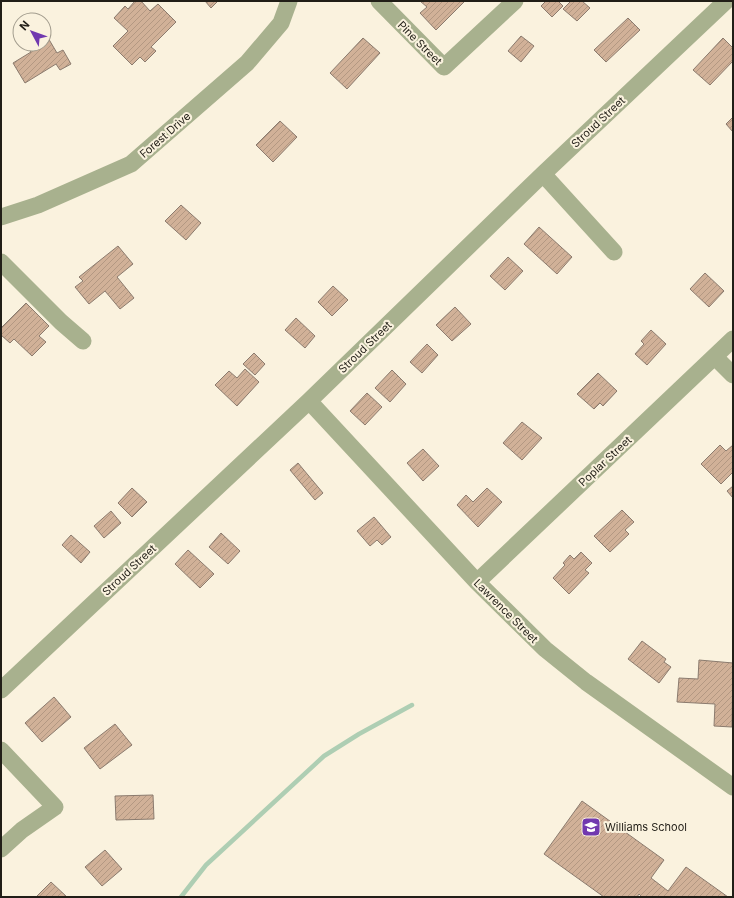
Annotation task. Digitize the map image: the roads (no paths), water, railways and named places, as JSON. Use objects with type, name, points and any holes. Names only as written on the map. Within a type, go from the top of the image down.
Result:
[{"type":"street","name":"Forest Drive","points":[[1,217],[38,205],[131,164],[247,63],[281,23],[289,1]]},
{"type":"street","name":"Pine Street","points":[[379,1],[444,67],[515,1]]},
{"type":"street","name":"Stroud Street","points":[[1,690],[309,401],[543,174],[726,1]]},
{"type":"street","points":[[543,174],[614,252]]},
{"type":"street","points":[[1,262],[61,322],[83,341]]},
{"type":"street","name":"Poplar Street","points":[[476,582],[733,339]]},
{"type":"street","points":[[715,356],[733,375]]},
{"type":"street","name":"Lawrence Street","points":[[309,401],[476,582],[545,649],[598,690],[733,787]]},
{"type":"street","points":[[1,750],[55,807],[22,830],[1,849]]},
{"type":"waterway","points":[[181,897],[206,865],[324,756],[359,734],[412,705]]},
{"type":"place","name":"Williams School","points":[[591,827]]}]
